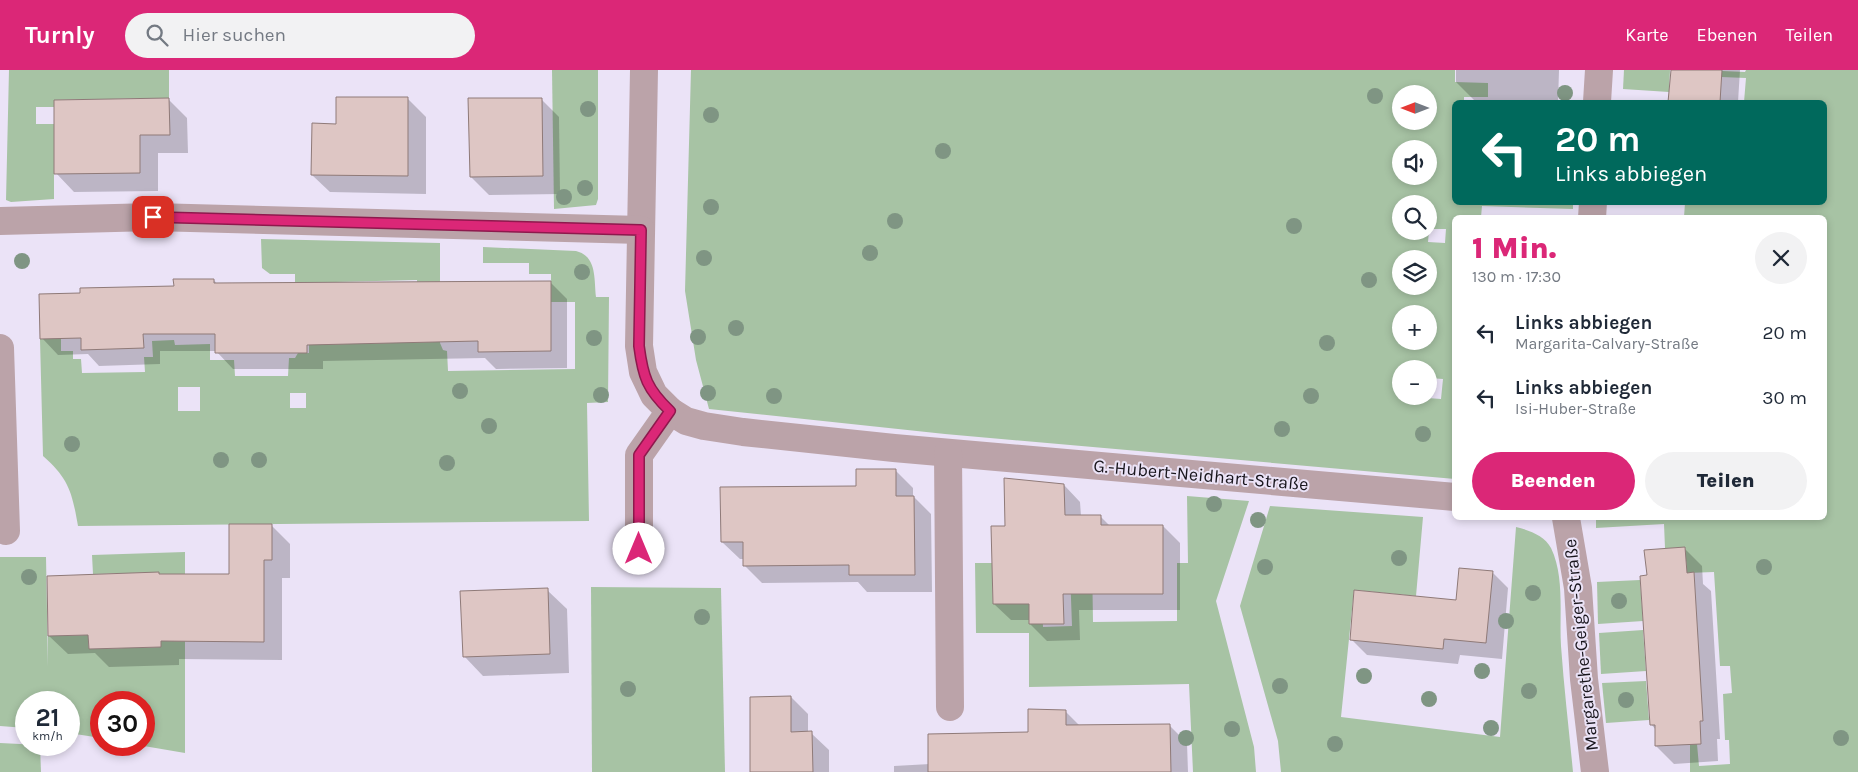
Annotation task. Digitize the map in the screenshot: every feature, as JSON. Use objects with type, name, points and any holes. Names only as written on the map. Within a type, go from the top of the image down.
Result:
[{"type":"street","name":"G.-Hubert-Neidhart-Straße","points":[[644,70],[639,346],[643,372],[654,395],[670,411],[686,421],[724,429],[948,453],[1452,497]]},
{"type":"street","points":[[1598,100],[1599,70]]},
{"type":"street","points":[[0,221],[153,217],[641,230]]},
{"type":"street","points":[[0,348],[6,531]]},
{"type":"street","points":[[639,549],[639,455],[670,411]]},
{"type":"street","points":[[948,453],[950,707]]},
{"type":"street","name":"Margarethe-Geiger-Straße","points":[[1566,520],[1578,588],[1585,686],[1595,772]]},
{"type":"green space","points":[[9,70],[169,70],[169,98],[54,100],[54,107],[36,107],[36,124],[54,124],[54,199],[11,202],[6,200]]},
{"type":"green space","points":[[552,70],[598,70],[598,199],[596,205],[554,209]]},
{"type":"green space","points":[[691,70],[1455,70],[1455,82],[1488,83],[1488,97],[1464,97],[1464,100],[1452,100],[1452,205],[1573,205],[1573,209],[1482,206],[1481,215],[1452,215],[1452,479],[945,434],[709,409],[696,360],[685,291]]},
{"type":"green space","points":[[1624,70],[1670,70],[1669,92],[1623,89]]},
{"type":"green space","points":[[1746,70],[1858,70],[1858,772],[1690,772],[1690,744],[1697,744],[1699,766],[1730,764],[1729,740],[1725,740],[1723,694],[1732,693],[1730,666],[1720,666],[1714,572],[1687,573],[1685,548],[1665,548],[1664,524],[1596,528],[1596,520],[1827,520],[1827,215],[1684,215],[1685,205],[1827,205],[1827,100],[1744,100],[1746,78],[1721,77],[1722,71],[1745,72]]},
{"type":"green space","points":[[261,239],[440,243],[440,343],[443,350],[447,351],[448,371],[575,369],[575,302],[551,302],[551,274],[529,274],[529,263],[483,263],[483,247],[576,251],[583,254],[588,258],[593,269],[596,297],[609,297],[608,402],[587,403],[589,521],[78,526],[74,504],[64,479],[43,456],[40,339],[61,338],[61,351],[73,351],[73,359],[81,359],[82,373],[145,372],[144,357],[153,357],[152,341],[174,340],[175,345],[210,344],[210,360],[234,360],[235,376],[288,376],[289,358],[295,358],[298,353],[309,353],[309,336],[345,344],[419,342],[417,280],[295,283],[295,274],[270,274],[262,268]],"holes":[[[178,387],[200,387],[200,411],[178,411]],[[290,393],[306,393],[306,408],[290,408]]]},
{"type":"green space","points":[[1187,496],[1249,501],[1216,601],[1254,747],[1256,772],[1193,772],[1189,684],[1029,687],[1029,633],[976,633],[975,563],[992,563],[993,604],[1042,604],[1043,627],[1072,626],[1068,515],[1082,515],[1082,559],[1092,559],[1093,622],[1177,621],[1177,563],[1188,563]]},
{"type":"green space","points":[[1270,506],[1423,517],[1416,596],[1354,590],[1341,717],[1500,737],[1516,527],[1531,532],[1545,540],[1551,548],[1555,559],[1560,584],[1561,646],[1573,772],[1281,772],[1278,741],[1240,606]]},
{"type":"green space","points":[[185,552],[185,753],[155,748],[155,691],[90,691],[90,736],[80,735],[80,691],[15,691],[15,727],[0,726],[0,557],[46,557],[48,667],[48,636],[88,635],[89,649],[161,647],[159,573],[93,574],[92,555]]},
{"type":"green space","points":[[1640,580],[1643,621],[1598,624],[1597,582]]},
{"type":"green space","points":[[591,587],[721,588],[725,772],[592,772]]},
{"type":"green space","points":[[1643,630],[1646,671],[1601,674],[1599,633]]},
{"type":"green space","points":[[1646,681],[1649,720],[1606,723],[1602,683]]},
{"type":"green space","points":[[0,743],[15,744],[15,756],[40,756],[41,772],[0,772]]},
{"type":"building","points":[[1671,70],[1722,70],[1720,100],[1668,100]]},
{"type":"building","points":[[336,97],[408,97],[408,176],[311,175],[312,123],[336,124]]},
{"type":"building","points":[[169,98],[170,135],[140,135],[140,173],[54,174],[54,100]]},
{"type":"building","points":[[468,98],[542,98],[543,176],[470,177]]},
{"type":"building","points":[[173,279],[214,279],[214,283],[551,281],[551,351],[478,352],[478,341],[307,345],[307,353],[215,353],[215,334],[143,334],[144,348],[81,350],[81,338],[40,339],[39,294],[80,293],[80,288],[174,286]]},
{"type":"building","points":[[856,469],[896,469],[896,496],[914,496],[915,575],[849,575],[849,565],[743,566],[743,542],[721,542],[720,487],[856,486]]},
{"type":"building","points":[[1004,478],[1064,484],[1065,515],[1101,515],[1101,525],[1163,525],[1163,594],[1063,594],[1064,624],[1029,624],[1029,604],[993,604],[991,526],[1005,526]]},
{"type":"building","points":[[229,524],[272,524],[272,560],[264,560],[264,642],[161,641],[161,647],[89,649],[88,635],[48,636],[47,576],[159,572],[159,574],[229,574]]},
{"type":"building","points":[[1685,547],[1687,573],[1694,572],[1703,721],[1700,721],[1701,744],[1655,746],[1655,725],[1650,725],[1640,576],[1647,575],[1644,550]]},
{"type":"building","points":[[1459,568],[1493,571],[1486,643],[1444,639],[1443,649],[1350,640],[1354,590],[1456,600]]},
{"type":"building","points":[[548,588],[550,654],[463,657],[460,591]]},
{"type":"building","points":[[791,696],[791,732],[812,731],[813,772],[750,772],[750,697]]},
{"type":"building","points":[[1028,709],[1066,710],[1066,725],[1170,724],[1171,772],[928,772],[928,734],[1028,732]]},
{"type":"route","points":[[153,217],[641,230],[639,346],[643,372],[654,395],[670,411],[639,455],[639,549]]}]
